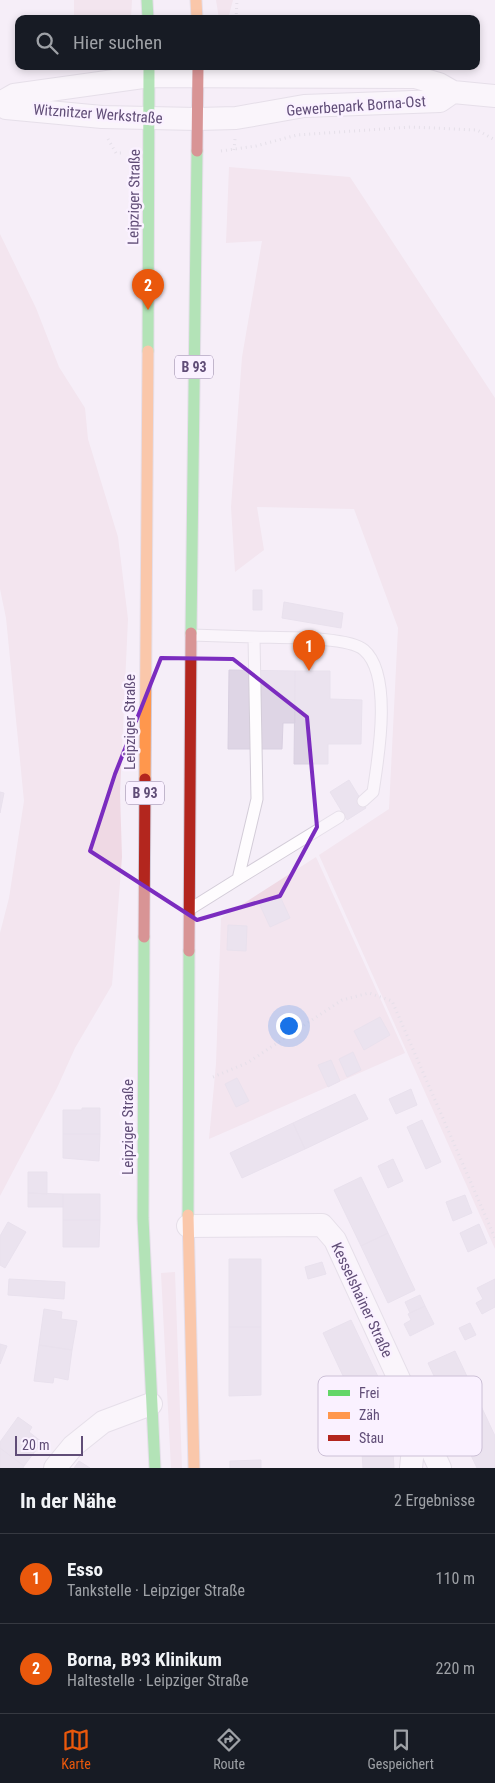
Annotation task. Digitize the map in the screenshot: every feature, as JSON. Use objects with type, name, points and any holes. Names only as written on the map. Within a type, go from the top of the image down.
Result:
[{"type":"main road","points":[[147,0],[148,15]]},
{"type":"main road","points":[[196,0],[197,15]]},
{"type":"main road","name":"Leipziger Straße","points":[[150,71],[143,1218],[155,1465]]},
{"type":"main road","name":"B 93","points":[[194,1468],[188,1226],[191,635],[198,71]]},
{"type":"street","name":"Witznitzer Werkstraße","points":[[198,71],[150,71],[14,95],[1,102],[6,108],[102,117],[198,119]]},
{"type":"street","name":"Gewerbepark Borna-Ost","points":[[198,71],[415,78],[439,84],[453,92],[495,96]]},
{"type":"street","name":"Gewerbepark Borna-Ost","points":[[198,119],[236,118],[304,106],[440,101],[453,92]]},
{"type":"street","name":"Kesselshainer Straße","points":[[188,1226],[322,1225],[335,1240],[397,1376]]},
{"type":"street","points":[[55,1468],[73,1446],[103,1422],[151,1404]]},
{"type":"street","name":"Kesselshainer Straße","points":[[434,1456],[440,1468]]},
{"type":"lane","points":[[191,635],[339,641],[364,650],[375,668],[382,694],[379,751],[373,792],[363,801]]},
{"type":"lane","points":[[238,879],[257,799],[254,637]]},
{"type":"lane","points":[[190,909],[339,817]]},
{"type":"lane","points":[[141,1468],[155,1465]]},
{"type":"path","points":[[236,15],[238,0]]},
{"type":"path","points":[[234,150],[297,135],[411,127],[478,130],[495,140]]},
{"type":"path","points":[[189,1085],[248,1063],[342,1000],[369,993],[392,1001],[495,1238]]},
{"type":"highlighted area","points":[[161,658],[233,659],[307,717],[317,827],[280,896],[197,920],[90,851],[115,774]]},
{"type":"shaded area","points":[[74,0],[132,0],[131,15],[74,15]]},
{"type":"shaded area","points":[[216,0],[233,0],[229,15],[218,15]]},
{"type":"shaded area","points":[[229,167],[350,177],[495,398],[495,1249],[319,855],[389,809],[398,628],[354,509],[257,507],[264,550],[235,572],[231,507],[242,357],[262,241],[226,243]]},
{"type":"shaded area","points":[[0,234],[36,308],[59,367],[85,408],[88,439],[118,537],[128,619],[120,793],[122,857],[112,985],[75,1048],[57,1088],[0,1196],[0,933],[9,898],[24,801],[6,618],[0,589]]},
{"type":"shaded area","points":[[316,857],[405,1053],[209,1139],[216,1064],[221,918]]},
{"type":"shaded area","points":[[175,1272],[182,1468],[171,1468],[161,1273]]},
{"type":"building","points":[[253,590],[262,590],[262,610],[253,610]]},
{"type":"building","points":[[284,602],[343,613],[341,628],[282,618]]},
{"type":"building","points":[[229,670],[295,671],[295,723],[283,723],[282,749],[228,749]]},
{"type":"building","points":[[295,671],[330,671],[330,699],[362,700],[361,744],[328,744],[328,764],[294,764]]},
{"type":"building","points":[[349,780],[366,808],[347,820],[330,792]]},
{"type":"building","points":[[0,792],[4,793],[0,813]]},
{"type":"building","points":[[279,894],[290,918],[270,927],[259,903]]},
{"type":"building","points":[[228,925],[247,926],[246,951],[227,950]]},
{"type":"building","points":[[380,1017],[390,1035],[364,1050],[354,1031]]},
{"type":"building","points":[[353,1052],[361,1070],[347,1077],[339,1059]]},
{"type":"building","points":[[331,1060],[340,1081],[328,1087],[318,1065]]},
{"type":"building","points":[[237,1078],[249,1101],[236,1107],[225,1084]]},
{"type":"building","points":[[411,1089],[417,1105],[396,1114],[389,1099]]},
{"type":"building","points":[[355,1094],[368,1119],[305,1149],[293,1123]]},
{"type":"building","points":[[82,1108],[100,1108],[100,1134],[63,1134],[63,1110],[82,1110]]},
{"type":"building","points":[[422,1120],[441,1162],[426,1169],[407,1127]]},
{"type":"building","points":[[293,1123],[305,1149],[242,1178],[230,1153]]},
{"type":"building","points":[[63,1134],[100,1134],[99,1161],[63,1158]]},
{"type":"building","points":[[393,1159],[403,1181],[388,1188],[378,1166]]},
{"type":"building","points":[[28,1172],[47,1172],[47,1194],[28,1193]]},
{"type":"building","points":[[361,1177],[388,1233],[361,1246],[334,1190]]},
{"type":"building","points":[[28,1193],[63,1194],[63,1207],[28,1207]]},
{"type":"building","points":[[63,1194],[100,1194],[100,1220],[63,1220]]},
{"type":"building","points":[[465,1195],[472,1213],[453,1221],[446,1202]]},
{"type":"building","points":[[63,1220],[100,1220],[99,1247],[63,1247]]},
{"type":"building","points":[[8,1222],[26,1232],[5,1268],[0,1265],[0,1236]]},
{"type":"building","points":[[479,1224],[487,1243],[468,1252],[460,1233]]},
{"type":"building","points":[[388,1233],[415,1290],[388,1303],[361,1246]]},
{"type":"building","points":[[229,1259],[261,1259],[261,1327],[229,1327]]},
{"type":"building","points":[[322,1262],[326,1274],[308,1279],[305,1267]]},
{"type":"building","points":[[9,1279],[65,1282],[64,1299],[8,1295]]},
{"type":"building","points":[[495,1279],[495,1307],[482,1314],[476,1303],[483,1299],[477,1288]]},
{"type":"building","points":[[420,1295],[425,1306],[410,1313],[405,1302]]},
{"type":"building","points":[[425,1306],[434,1324],[410,1336],[404,1324],[411,1320],[408,1314]]},
{"type":"building","points":[[44,1309],[62,1312],[61,1319],[77,1321],[72,1350],[39,1345]]},
{"type":"building","points":[[351,1320],[378,1376],[343,1376],[323,1333]]},
{"type":"building","points":[[470,1323],[476,1335],[465,1340],[459,1328]]},
{"type":"building","points":[[229,1327],[261,1327],[261,1395],[229,1396]]},
{"type":"building","points":[[0,1344],[7,1346],[0,1364]]},
{"type":"building","points":[[39,1345],[72,1350],[68,1380],[54,1377],[53,1383],[34,1381]]},
{"type":"building","points":[[455,1351],[467,1376],[434,1376],[428,1363]]},
{"type":"building","points":[[482,1408],[495,1436],[495,1468],[477,1468],[471,1456],[482,1456]]},
{"type":"building","points":[[18,1417],[32,1427],[29,1432],[42,1442],[24,1466],[0,1448],[0,1442]]},
{"type":"building","points":[[0,1448],[24,1466],[23,1468],[0,1468]]},
{"type":"building","points":[[362,1456],[393,1456],[394,1468],[363,1468]]},
{"type":"building","points":[[261,1460],[261,1468],[230,1468],[230,1461]]},
{"type":"building","points":[[79,1461],[90,1468],[74,1468]]},
{"type":"traffic: fast","points":[[147,0],[148,15]]},
{"type":"traffic: fast","points":[[148,351],[149,70]]},
{"type":"traffic: fast","points":[[191,633],[197,151]]},
{"type":"traffic: fast","points":[[144,937],[143,1218],[155,1468]]},
{"type":"traffic: fast","points":[[188,1215],[189,951]]},
{"type":"traffic: slow","points":[[196,0],[197,15]]},
{"type":"traffic: slow","points":[[145,779],[148,351]]},
{"type":"traffic: slow","points":[[188,1215],[194,1468]]},
{"type":"traffic: jam","points":[[197,151],[198,70]]},
{"type":"traffic: jam","points":[[189,951],[191,633]]},
{"type":"traffic: jam","points":[[144,937],[145,779]]},
{"type":"place","name":"Borna, B93 Klinikum","points":[[148,310]]},
{"type":"place","name":"Esso","points":[[309,671]]}]
